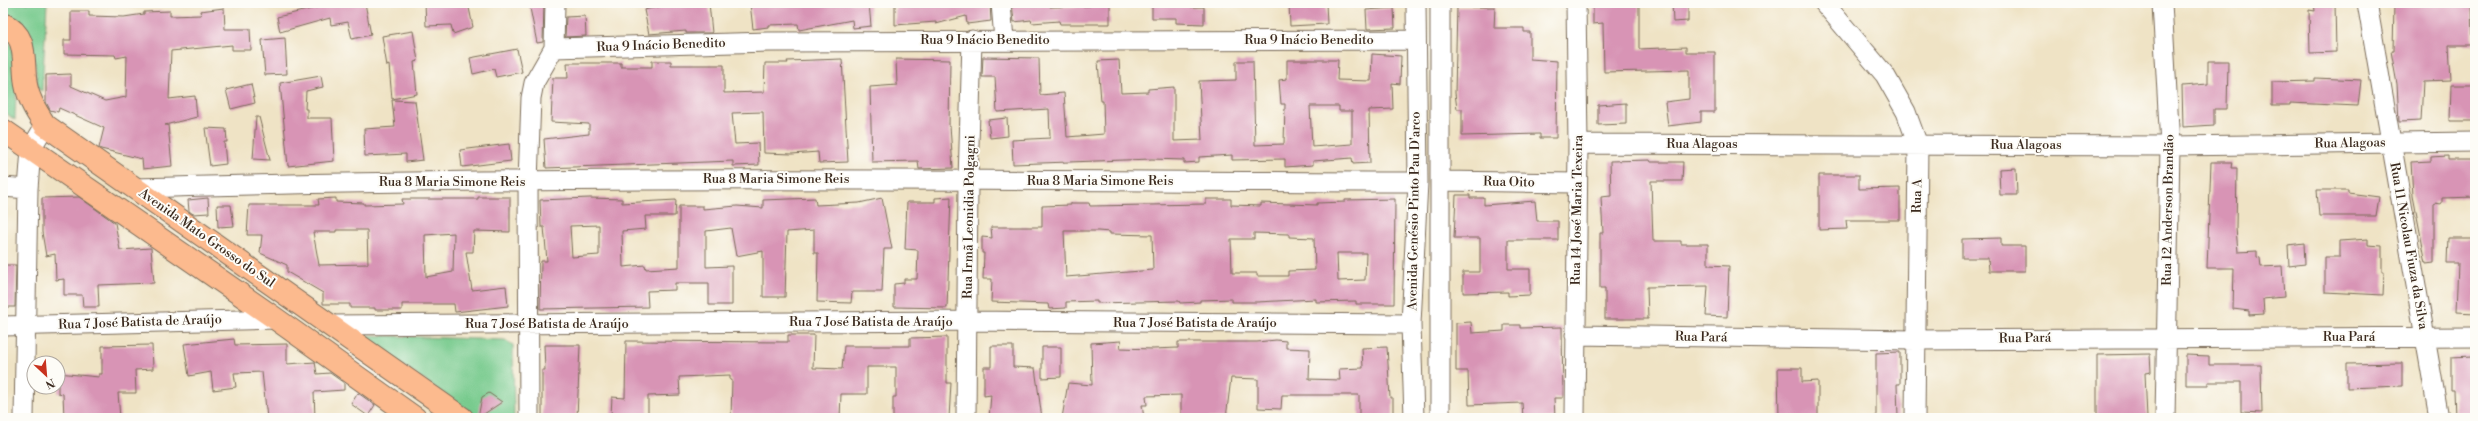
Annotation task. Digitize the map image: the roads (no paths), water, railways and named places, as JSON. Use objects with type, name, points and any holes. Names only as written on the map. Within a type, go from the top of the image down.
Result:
[{"type":"main road","name":"Avenida Mato Grosso do Sul","points":[[3,24],[9,27],[22,42],[26,62],[25,78],[32,107],[45,125],[331,325],[432,410],[462,418]]},
{"type":"main road","name":"Avenida Mato Grosso do Sul","points":[[3,130],[276,319],[414,418]]},
{"type":"street","points":[[529,418],[530,324],[528,182],[531,98],[534,83],[554,48],[555,3]]},
{"type":"street","points":[[1001,3],[1004,40]]},
{"type":"street","name":"Avenida Genésio Pinto Pau D'arco","points":[[1414,418],[1411,324],[1418,182],[1416,3]]},
{"type":"street","name":"Avenida Genésio Pinto Pau D'arco","points":[[1440,3],[1440,418]]},
{"type":"street","name":"Rua 14 José Maria Texeira","points":[[1575,418],[1578,144],[1576,3]]},
{"type":"street","name":"Rua A","points":[[1824,3],[1885,75],[1906,112],[1918,145],[1915,418]]},
{"type":"street","name":"Rua 12 Anderson Brandão","points":[[2162,3],[2170,146],[2165,337],[2165,418]]},
{"type":"street","name":"Rua 11 Nicolau Fiuza da Silva","points":[[2367,3],[2439,418]]},
{"type":"street","name":"Rua 9 Inácio Benedito","points":[[554,48],[769,42],[972,40],[1416,40]]},
{"type":"street","name":"Rua Irmã Leonidia Polgagni","points":[[966,418],[968,181],[972,40]]},
{"type":"street","points":[[24,418],[28,189],[31,149],[45,125]]},
{"type":"street","name":"Rua Alagoas","points":[[1578,144],[2170,146],[2475,142]]},
{"type":"street","name":"Rua 8 Maria Simone Reis","points":[[135,188],[336,182],[528,182],[749,179],[1418,182]]},
{"type":"street","name":"Rua Oito","points":[[1440,181],[1577,183]]},
{"type":"street","points":[[3,188],[28,189]]},
{"type":"street","name":"Rua 7 José Batista de Araújo","points":[[3,326],[276,319]]},
{"type":"street","name":"Rua 7 José Batista de Araújo","points":[[331,325],[967,322],[1411,324]]},
{"type":"street","name":"Rua Pará","points":[[1575,335],[1915,340],[2165,337],[2475,337]]},
{"type":"street","points":[[1414,397],[1440,398]]}]
